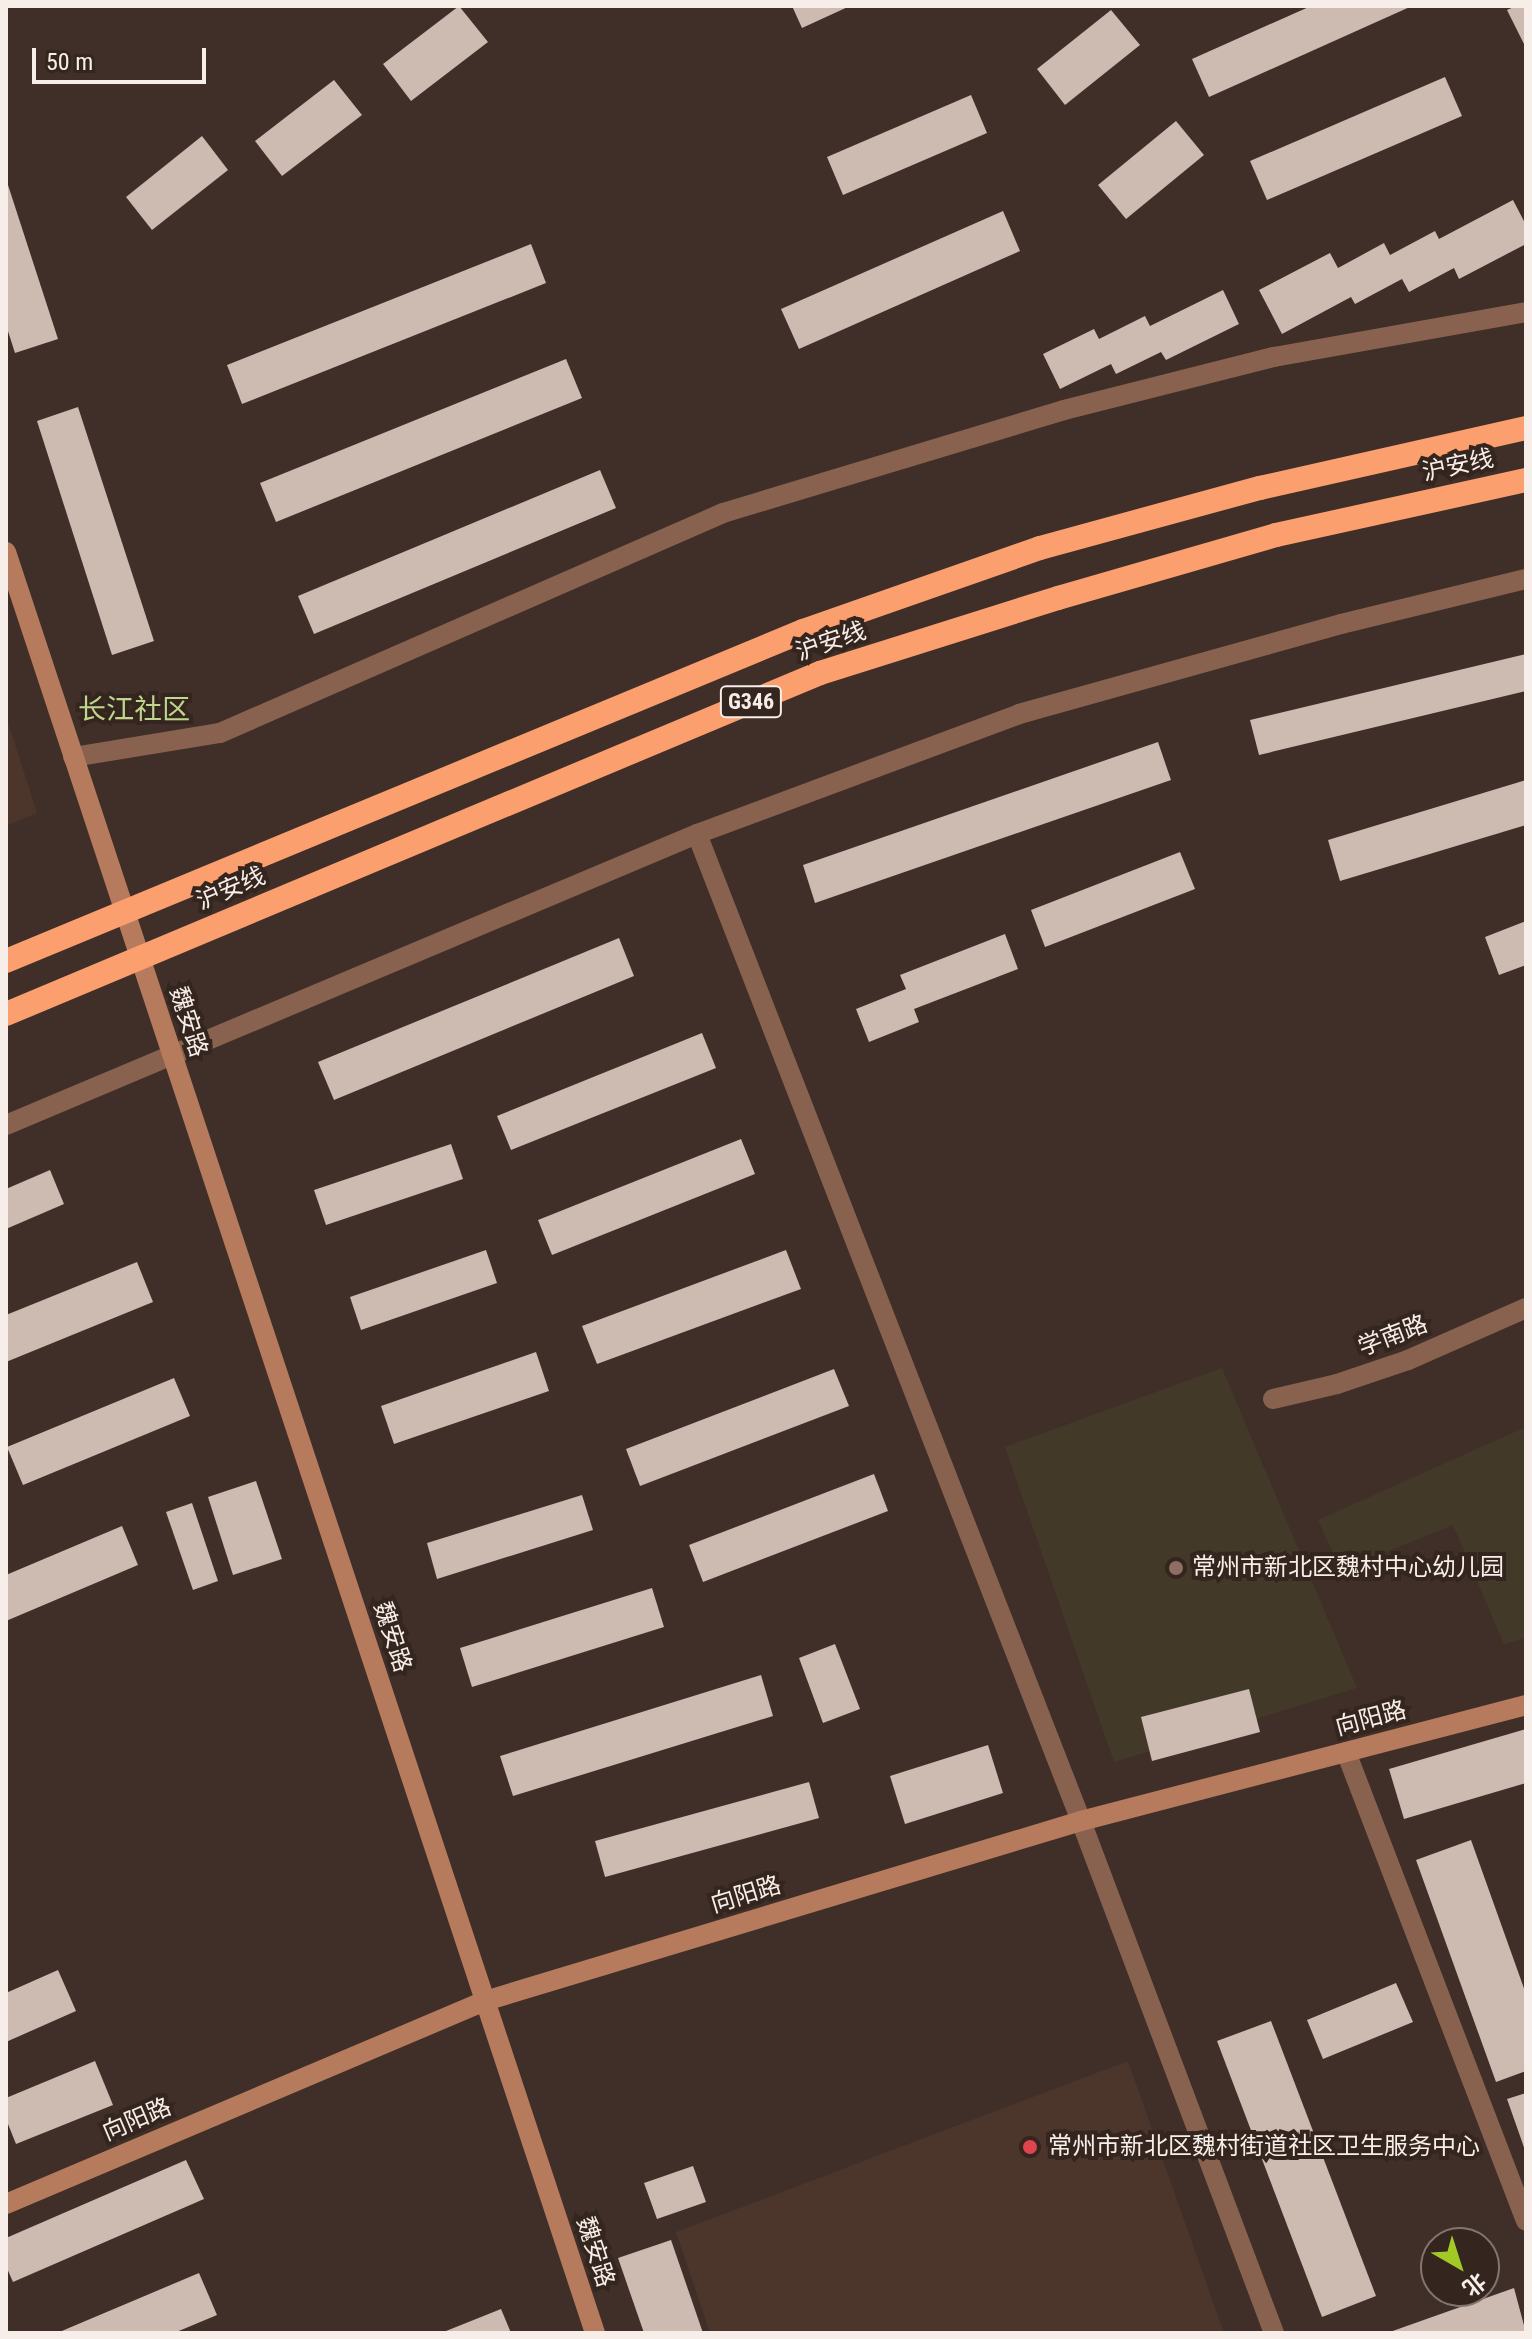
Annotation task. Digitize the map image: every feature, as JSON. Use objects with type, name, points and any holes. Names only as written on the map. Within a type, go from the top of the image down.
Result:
[{"type":"highway","name":"沪安线","points":[[6,961],[803,631],[1025,553],[1260,488],[1526,428]]},
{"type":"highway","name":"沪安线","points":[[6,1014],[820,673],[1058,598],[1276,535],[1526,480]]},
{"type":"main road","name":"魏安路","points":[[6,552],[595,2333]]},
{"type":"main road","name":"向阳路","points":[[6,2204],[485,2001],[1081,1821],[1526,1705]]},
{"type":"street","points":[[73,757],[220,733],[686,527],[738,508],[1064,410],[1274,357],[1526,312]]},
{"type":"street","points":[[6,1125],[697,834],[1019,714],[1341,624],[1526,579]]},
{"type":"street","points":[[697,834],[1081,1821],[1274,2333]]},
{"type":"street","name":"学南路","points":[[1273,1399],[1337,1384],[1408,1360],[1526,1308]]},
{"type":"street","points":[[1346,1752],[1526,2221]]},
{"type":"shaded area","points":[[6,716],[37,813],[6,826]]},
{"type":"shaded area","name":"常州市新北区魏村中心幼儿园","points":[[1222,1368],[1357,1688],[1114,1762],[1005,1447]]},
{"type":"shaded area","points":[[1526,1427],[1526,1638],[1504,1644],[1453,1525],[1341,1570],[1318,1520]]},
{"type":"shaded area","name":"常州市新北区魏村街道社区卫生服务中心","points":[[1128,2061],[1224,2333],[710,2333],[676,2232]]},
{"type":"building","points":[[459,6],[488,42],[411,101],[383,64]]},
{"type":"building","points":[[792,6],[850,6],[802,28]]},
{"type":"building","points":[[1311,6],[1412,6],[1209,97],[1192,59]]},
{"type":"building","points":[[1526,6],[1526,48],[1507,10]]},
{"type":"building","points":[[1111,10],[1140,45],[1065,105],[1037,69]]},
{"type":"building","points":[[1445,77],[1462,116],[1267,200],[1250,161]]},
{"type":"building","points":[[334,80],[362,115],[282,176],[255,141]]},
{"type":"building","points":[[971,95],[987,133],[843,195],[827,157]]},
{"type":"building","points":[[1176,121],[1204,155],[1126,219],[1098,185]]},
{"type":"building","points":[[202,136],[228,170],[152,230],[126,197]]},
{"type":"building","points":[[7,182],[58,339],[15,353],[6,325]]},
{"type":"building","points":[[1513,200],[1526,225],[1526,244],[1459,279],[1454,268],[1409,292],[1402,279],[1355,304],[1351,297],[1282,334],[1259,290],[1330,253],[1338,268],[1384,243],[1390,255],[1435,231],[1439,239]]},
{"type":"building","points":[[1003,211],[1020,251],[799,349],[781,309]]},
{"type":"building","points":[[531,244],[546,283],[242,404],[227,365]]},
{"type":"building","points":[[1223,290],[1239,324],[1166,360],[1161,352],[1116,374],[1111,364],[1060,389],[1043,354],[1094,329],[1099,339],[1145,316],[1150,326]]},
{"type":"building","points":[[566,359],[582,398],[276,522],[260,483]]},
{"type":"building","points":[[78,407],[154,641],[112,655],[37,421]]},
{"type":"building","points":[[600,470],[616,508],[314,634],[298,596]]},
{"type":"building","points":[[1526,654],[1526,691],[1259,755],[1250,720]]},
{"type":"building","points":[[1158,742],[1171,780],[815,903],[803,865]]},
{"type":"building","points":[[1526,780],[1526,825],[1340,881],[1328,840]]},
{"type":"building","points":[[1180,852],[1195,889],[1045,947],[1031,910]]},
{"type":"building","points":[[1526,921],[1526,965],[1499,975],[1485,937]]},
{"type":"building","points":[[1005,934],[1018,969],[914,1009],[919,1022],[869,1042],[856,1009],[906,989],[900,975]]},
{"type":"building","points":[[619,938],[634,976],[334,1100],[318,1062]]},
{"type":"building","points":[[702,1033],[716,1068],[511,1150],[497,1116]]},
{"type":"building","points":[[741,1139],[755,1174],[552,1255],[538,1220]]},
{"type":"building","points":[[451,1144],[463,1179],[326,1225],[314,1190]]},
{"type":"building","points":[[50,1170],[64,1204],[6,1229],[6,1189]]},
{"type":"building","points":[[486,1250],[497,1283],[361,1330],[350,1297]]},
{"type":"building","points":[[786,1250],[801,1289],[597,1364],[582,1326]]},
{"type":"building","points":[[137,1262],[153,1302],[6,1362],[6,1315]]},
{"type":"building","points":[[536,1352],[549,1391],[394,1444],[381,1406]]},
{"type":"building","points":[[834,1369],[849,1406],[640,1486],[626,1449]]},
{"type":"building","points":[[174,1378],[190,1416],[23,1485],[7,1447]]},
{"type":"building","points":[[874,1474],[888,1511],[703,1582],[689,1545]]},
{"type":"building","points":[[256,1481],[282,1559],[233,1575],[208,1497]]},
{"type":"building","points":[[582,1495],[593,1530],[437,1579],[427,1543]]},
{"type":"building","points":[[192,1503],[218,1581],[193,1590],[166,1512]]},
{"type":"building","points":[[122,1526],[138,1565],[6,1621],[6,1575]]},
{"type":"building","points":[[652,1588],[664,1627],[472,1687],[460,1648]]},
{"type":"building","points":[[835,1644],[860,1709],[823,1723],[799,1658]]},
{"type":"building","points":[[761,1675],[773,1716],[513,1796],[500,1756]]},
{"type":"building","points":[[1249,1689],[1260,1732],[1152,1761],[1141,1717]]},
{"type":"building","points":[[1526,1729],[1526,1783],[1404,1819],[1389,1769]]},
{"type":"building","points":[[988,1745],[1003,1793],[905,1824],[890,1776]]},
{"type":"building","points":[[809,1782],[819,1818],[605,1877],[595,1841]]},
{"type":"building","points":[[1471,1840],[1526,1994],[1526,2071],[1496,2082],[1416,1860]]},
{"type":"building","points":[[58,1970],[76,2011],[6,2042],[6,1993]]},
{"type":"building","points":[[1396,1983],[1413,2022],[1323,2059],[1307,2020]]},
{"type":"building","points":[[1271,2021],[1376,2296],[1322,2317],[1217,2041]]},
{"type":"building","points":[[95,2061],[113,2105],[16,2144],[6,2119],[6,2098]]},
{"type":"building","points":[[1526,2093],[1526,2153],[1507,2099]]},
{"type":"building","points":[[186,2160],[204,2199],[13,2282],[6,2266],[6,2238]]},
{"type":"building","points":[[693,2166],[706,2202],[657,2219],[644,2183]]},
{"type":"building","points":[[671,2240],[703,2333],[644,2333],[618,2258]]},
{"type":"building","points":[[199,2273],[217,2315],[174,2333],[57,2333]]},
{"type":"building","points":[[1514,2288],[1526,2333],[1387,2333],[1460,2307],[1500,2307],[1500,2293]]},
{"type":"building","points":[[501,2309],[511,2333],[441,2333]]},
{"type":"place","name":"常州市新北区魏村中心幼儿园","points":[[1176,1568]]},
{"type":"place","name":"常州市新北区魏村街道社区卫生服务中心","points":[[1030,2147]]},
{"type":"district","name":"长江社区","points":[[134,710]]}]
